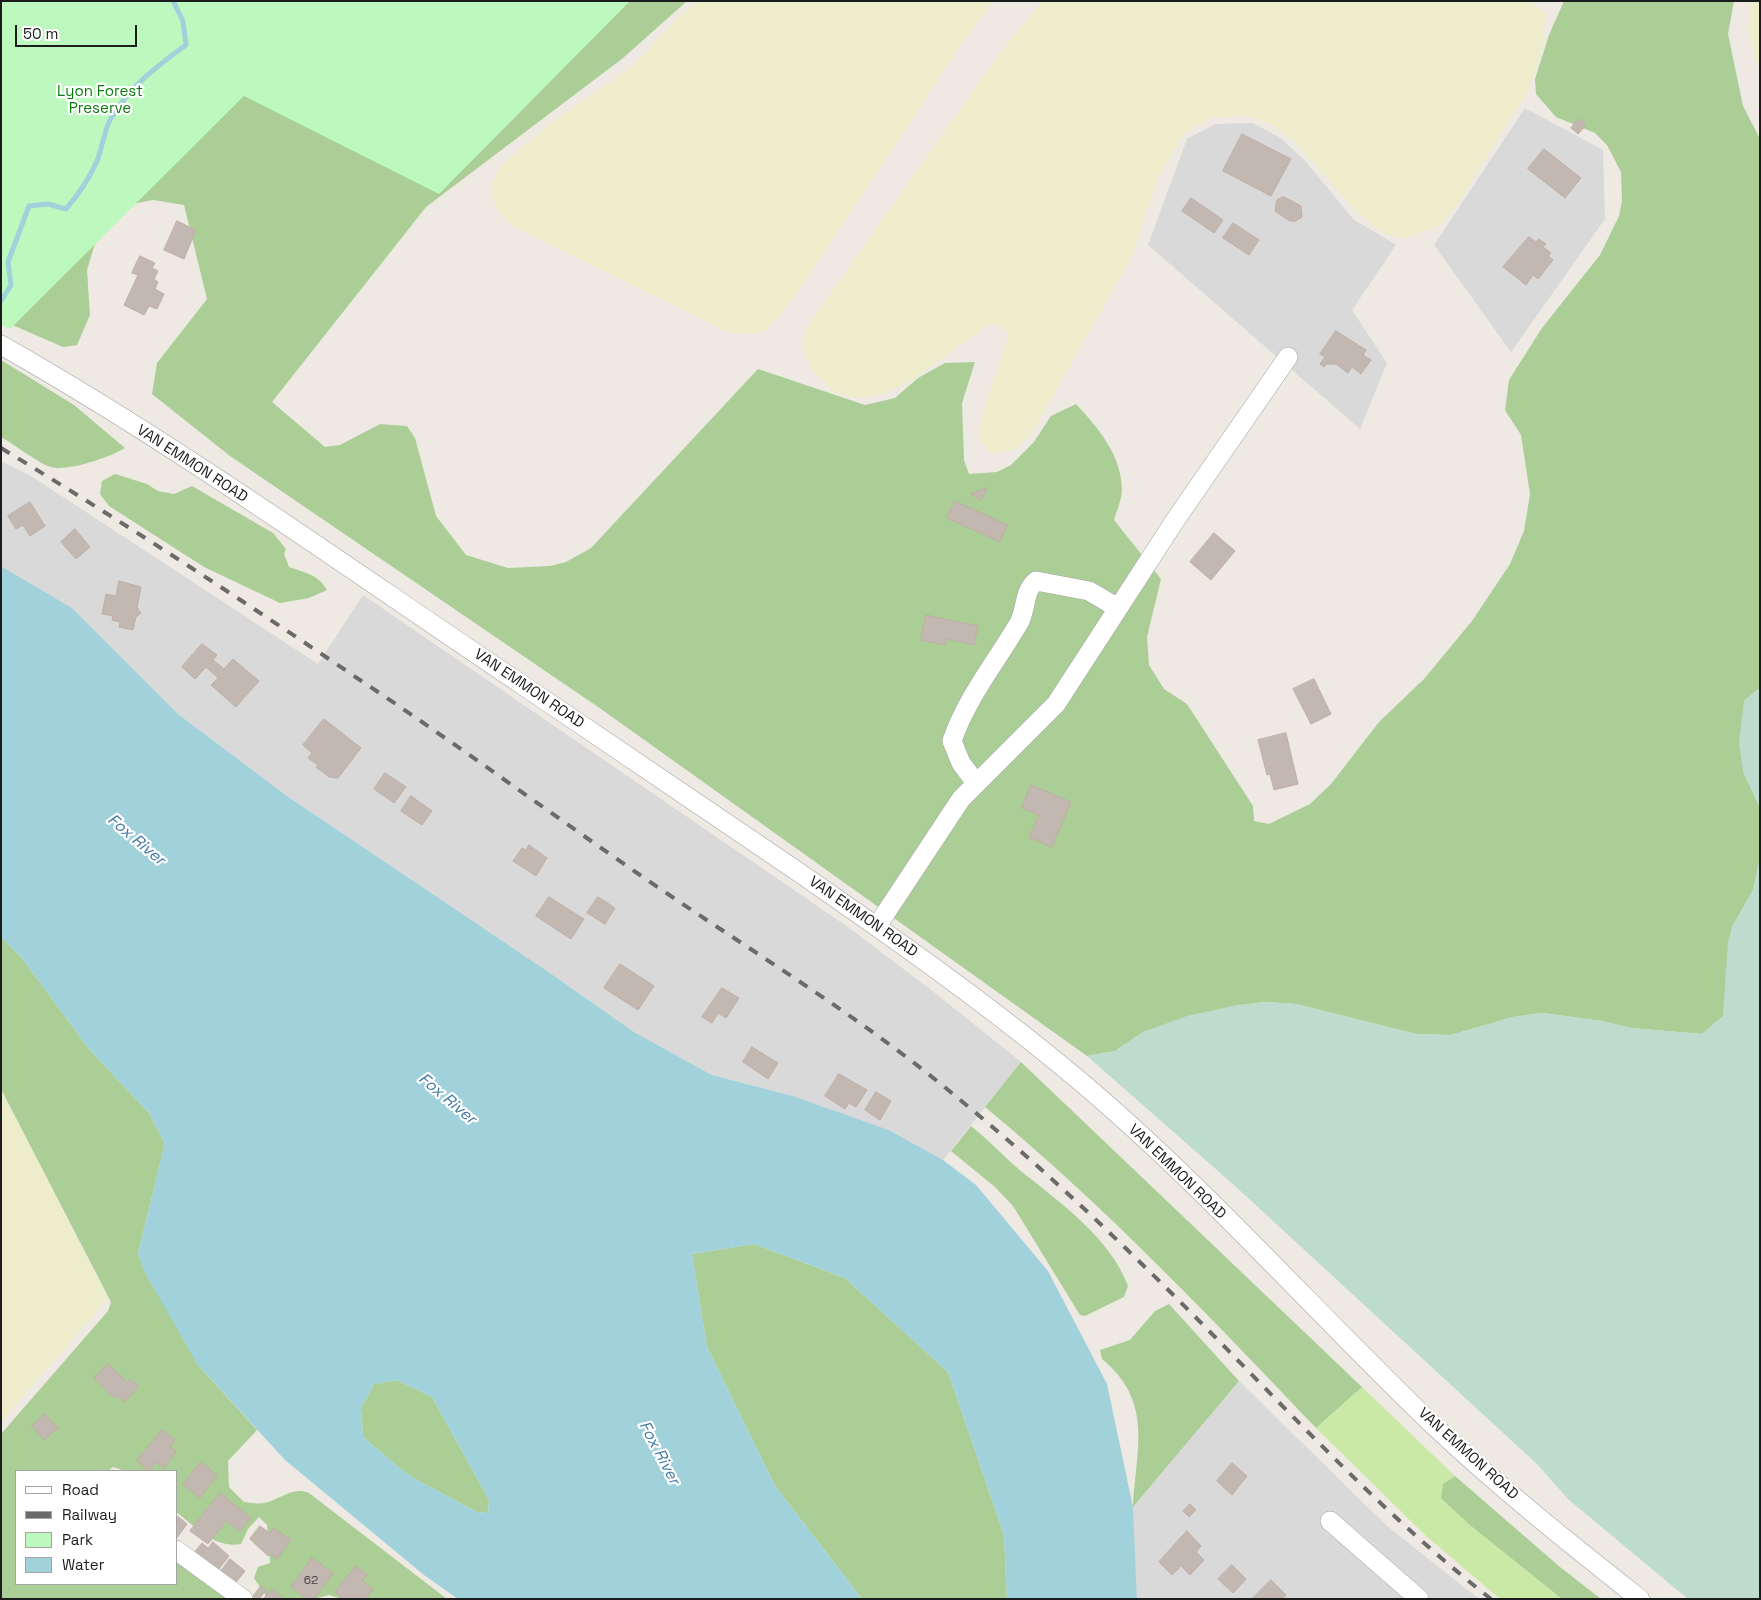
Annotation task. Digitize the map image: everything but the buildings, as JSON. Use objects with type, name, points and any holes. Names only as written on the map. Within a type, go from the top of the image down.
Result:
[{"type":"street","name":"VAN EMMON ROAD","points":[[1,345],[102,404],[216,480],[656,775],[877,926],[970,994],[1077,1079],[1226,1218],[1435,1426],[1512,1496],[1640,1599]]},
{"type":"street","points":[[877,926],[961,798],[1056,704],[1118,608],[1288,357]]},
{"type":"street","points":[[976,784],[962,763],[952,742],[958,722],[1020,620],[1029,587],[1036,581],[1089,591],[1118,608]]},
{"type":"street","points":[[1330,1521],[1419,1599]]},
{"type":"street","points":[[178,1551],[242,1599]]},
{"type":"shaded area","points":[[1525,108],[1603,150],[1605,219],[1511,352],[1434,245]]},
{"type":"shaded area","points":[[1253,123],[1282,139],[1307,163],[1353,219],[1396,245],[1352,310],[1387,363],[1360,429],[1148,245],[1187,139],[1215,124]]},
{"type":"shaded area","points":[[1,461],[31,476],[318,664],[363,595],[848,927],[1021,1062],[943,1160],[889,1130],[793,1096],[712,1075],[634,1032],[550,973],[287,796],[178,714],[72,608],[1,566]]},
{"type":"shaded area","points":[[1239,1381],[1387,1526],[1479,1599],[1137,1599],[1133,1507]]},
{"type":"green space","name":"Lyon Forest Preserve","points":[[1,1],[630,1],[439,194],[244,96],[10,329],[1,325]]},
{"type":"green space","points":[[73,1],[687,1],[623,58],[426,207],[272,402],[325,447],[340,445],[380,424],[407,426],[415,438],[436,516],[466,555],[508,568],[550,566],[566,562],[591,548],[758,369],[865,405],[895,398],[918,378],[945,363],[975,362],[962,403],[964,460],[969,474],[997,472],[1011,465],[1034,442],[1051,416],[1076,404],[1107,442],[1121,476],[1122,493],[1114,520],[1161,579],[1147,637],[1149,665],[1164,689],[1187,704],[1253,806],[1254,821],[1269,824],[1310,804],[1331,784],[1379,722],[1424,679],[1472,621],[1510,564],[1524,531],[1530,494],[1521,435],[1505,410],[1509,380],[1542,328],[1600,255],[1619,216],[1622,201],[1621,172],[1607,145],[1595,133],[1556,117],[1536,94],[1535,79],[1549,35],[1564,1],[1734,1],[1728,34],[1743,106],[1760,139],[1760,688],[1744,701],[1743,771],[1760,808],[1760,859],[1753,890],[1732,927],[1723,1016],[1702,1034],[1631,1028],[1602,1021],[1542,1013],[1513,1017],[1451,1035],[1416,1034],[1296,1004],[1265,1002],[1233,1006],[1143,1032],[1115,1051],[1087,1056],[601,709],[230,456],[152,394],[157,363],[207,299],[184,205],[153,200],[123,206],[100,227],[87,270],[90,315],[77,345],[63,347],[1,320]]},
{"type":"green space","points":[[700,1],[993,1],[959,48],[795,297],[766,331],[746,334],[727,332],[513,226],[499,213],[493,200],[491,185],[500,166],[548,125],[633,66],[678,17]]},
{"type":"green space","points":[[1042,1],[1530,1],[1545,14],[1543,46],[1528,91],[1458,203],[1439,226],[1403,239],[1381,232],[1356,211],[1295,142],[1270,123],[1243,115],[1211,118],[1184,134],[1158,178],[1131,259],[1030,436],[1014,450],[991,453],[980,440],[980,421],[1009,334],[998,324],[984,328],[914,379],[885,394],[856,398],[836,393],[813,372],[802,351],[807,327],[996,58]]},
{"type":"green space","points":[[1751,1],[1760,1],[1760,69],[1754,57],[1748,31]]},
{"type":"green space","points":[[1,360],[74,405],[125,448],[89,463],[58,468],[40,462],[1,437]]},
{"type":"green space","points":[[115,474],[147,484],[158,491],[174,494],[192,486],[273,533],[286,549],[284,554],[289,567],[320,580],[327,590],[309,598],[280,603],[204,567],[109,506],[100,494],[102,481]]},
{"type":"green space","points":[[1760,688],[1760,808],[1743,771],[1739,742],[1744,701]]},
{"type":"green space","points":[[1760,859],[1760,1599],[1688,1599],[1568,1499],[1538,1465],[1235,1186],[1087,1056],[1115,1051],[1143,1032],[1187,1016],[1233,1006],[1265,1002],[1296,1004],[1416,1034],[1451,1035],[1513,1017],[1542,1013],[1602,1021],[1631,1028],[1702,1034],[1723,1016],[1728,943],[1732,927],[1753,890]]},
{"type":"green space","points":[[1,937],[22,958],[89,1049],[148,1112],[165,1143],[138,1254],[198,1365],[257,1430],[228,1461],[229,1487],[244,1502],[254,1503],[270,1501],[291,1492],[303,1491],[309,1493],[447,1599],[342,1599],[329,1595],[314,1599],[268,1599],[254,1578],[258,1567],[270,1563],[267,1525],[259,1517],[248,1529],[241,1544],[232,1545],[214,1540],[178,1514],[178,1470],[122,1470],[113,1467],[109,1470],[15,1470],[15,1585],[178,1585],[178,1561],[229,1599],[1,1599],[1,1434],[108,1311],[111,1302],[1,1089]]},
{"type":"green space","points":[[1021,1062],[1362,1387],[1316,1428],[1196,1303],[1114,1222],[1029,1144],[985,1107]]},
{"type":"green space","points":[[1,1089],[108,1299],[1,1422]]},
{"type":"green space","points":[[971,1126],[1022,1172],[1068,1209],[1097,1237],[1120,1269],[1128,1286],[1124,1297],[1085,1316],[1080,1315],[1013,1206],[995,1187],[951,1151]]},
{"type":"green space","points":[[754,1244],[845,1278],[948,1372],[1004,1535],[1007,1599],[862,1599],[775,1486],[707,1347],[692,1254]]},
{"type":"green space","points":[[1169,1304],[1239,1381],[1133,1507],[1138,1446],[1138,1427],[1135,1409],[1129,1392],[1118,1375],[1102,1359],[1100,1350],[1130,1340],[1155,1311]]},
{"type":"green space","points":[[397,1380],[432,1397],[489,1500],[488,1513],[477,1512],[408,1475],[363,1437],[361,1408],[374,1384]]},
{"type":"green space","points":[[1362,1387],[1455,1476],[1443,1484],[1471,1526],[1562,1599],[1500,1599],[1426,1536],[1316,1428]]},
{"type":"green space","points":[[1455,1476],[1560,1567],[1601,1599],[1562,1599],[1471,1526],[1441,1498],[1443,1484]]},
{"type":"water","name":"Fox River","points":[[1,566],[72,608],[178,714],[287,796],[550,973],[634,1032],[712,1075],[793,1096],[889,1130],[943,1160],[976,1185],[1048,1271],[1107,1384],[1133,1507],[1137,1599],[1007,1599],[1004,1535],[948,1372],[845,1278],[754,1244],[692,1254],[707,1347],[775,1486],[862,1599],[458,1599],[424,1575],[285,1460],[198,1365],[145,1273],[138,1254],[165,1143],[148,1112],[89,1049],[22,958],[1,937]],"holes":[[[397,1380],[432,1397],[489,1500],[488,1513],[477,1512],[408,1475],[363,1437],[361,1408],[374,1384]]]},
{"type":"waterway","points":[[1,301],[11,285],[8,262],[29,206],[48,204],[66,209],[94,168],[108,125],[117,108],[144,78],[186,45],[183,21],[173,1]]},
{"type":"railway","points":[[1,448],[92,504],[271,620],[640,875],[802,983],[921,1068],[1008,1140],[1079,1204],[1191,1313],[1315,1440],[1401,1522],[1491,1599]]}]
